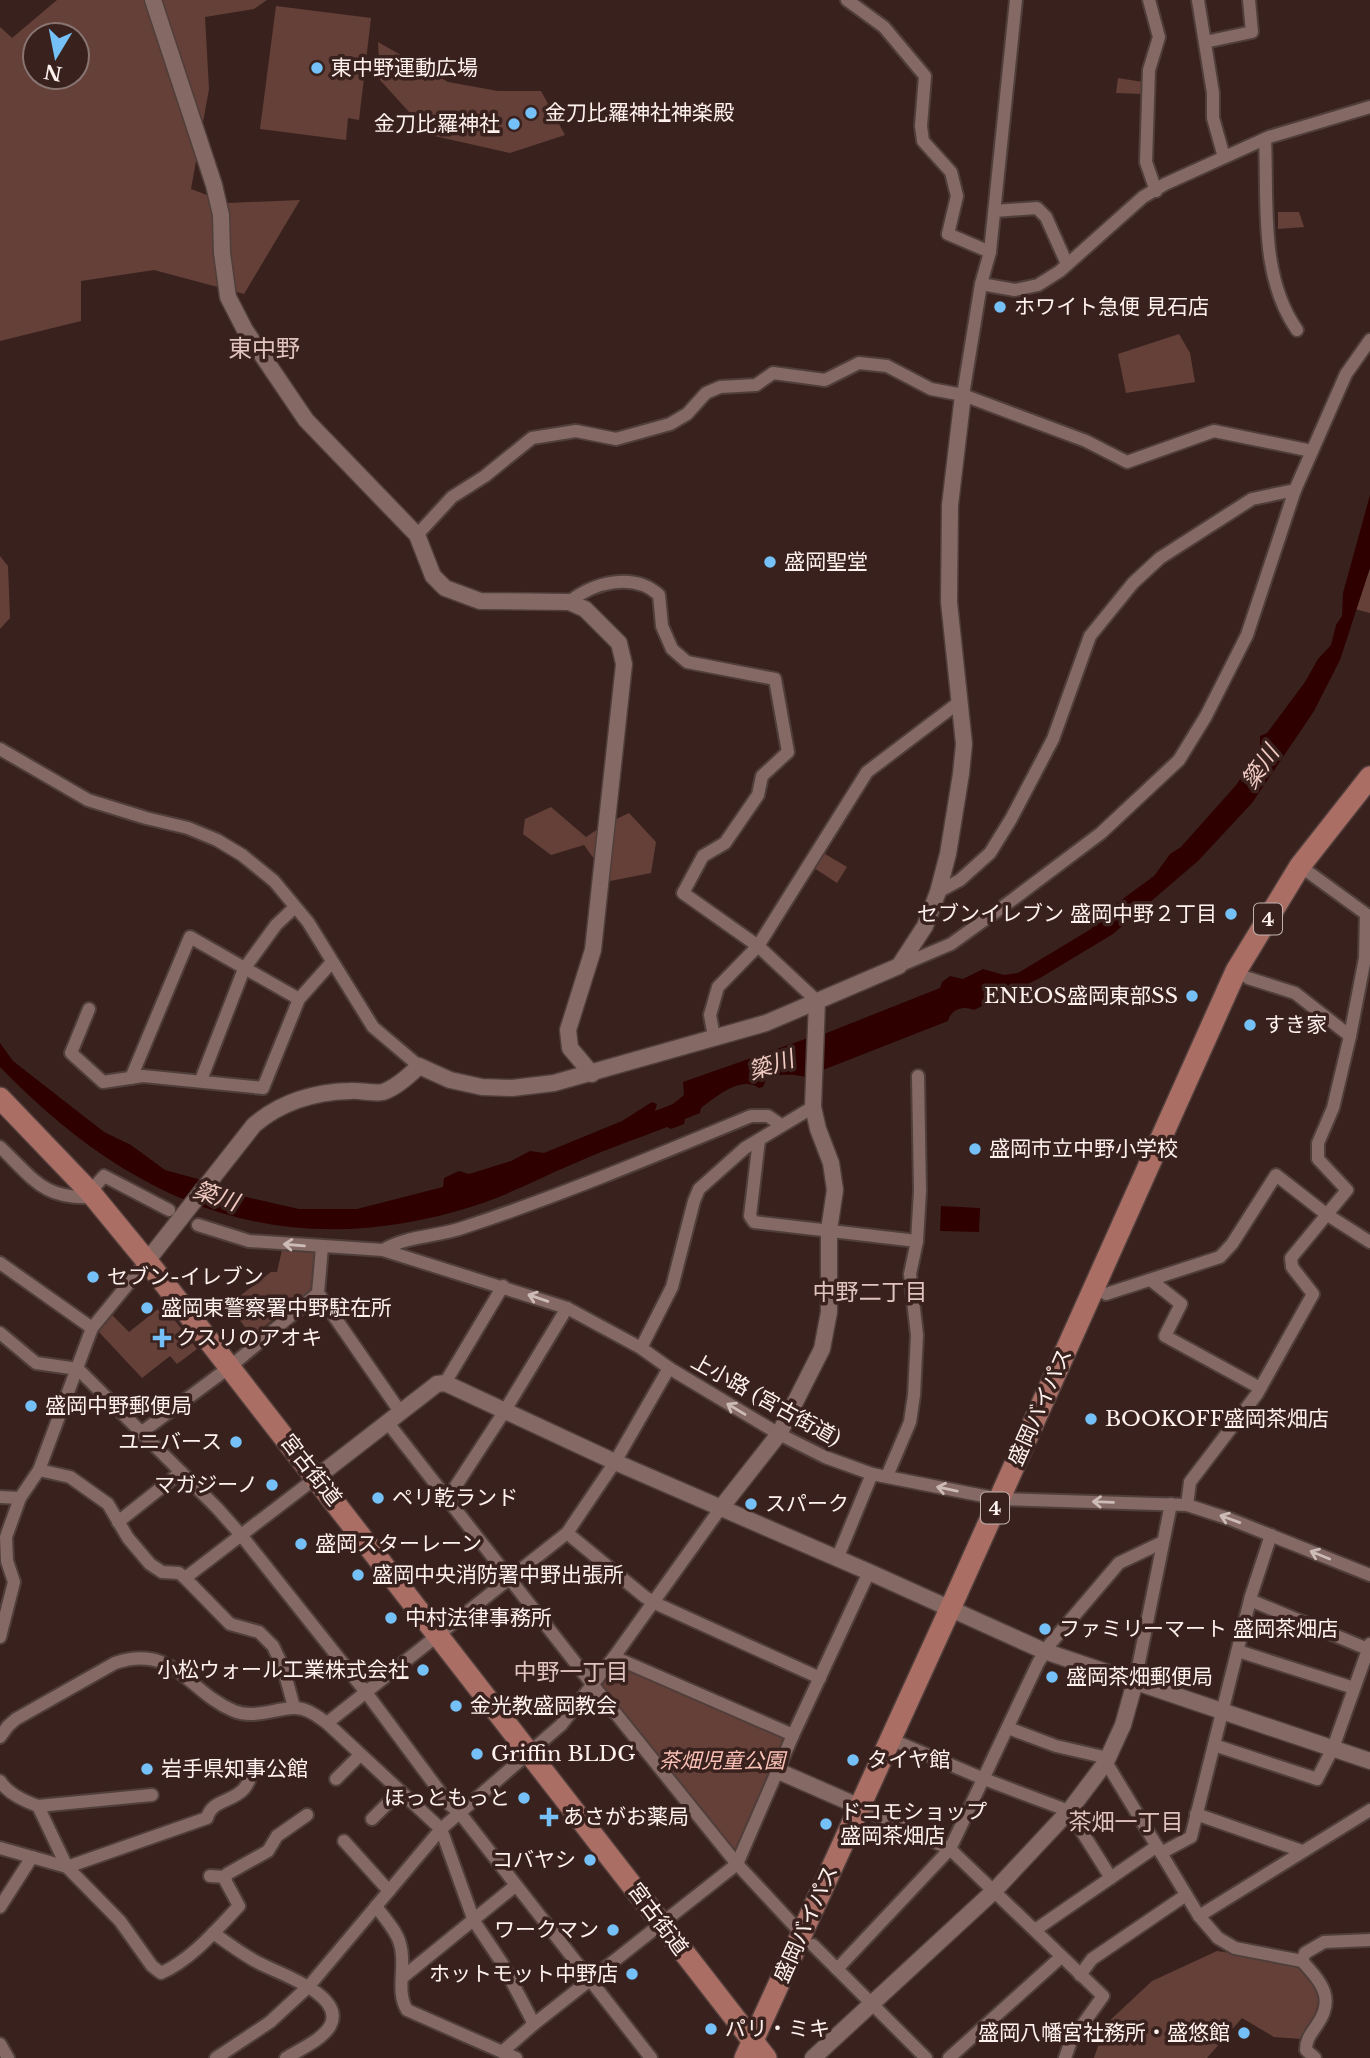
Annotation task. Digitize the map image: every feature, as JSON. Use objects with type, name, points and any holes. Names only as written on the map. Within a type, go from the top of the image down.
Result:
[{"type":"highway","name":"盛岡バイパス","points":[[1007,1499],[1236,971],[1370,777]]},
{"type":"highway","name":"盛岡バイパス","points":[[757,2054],[955,1611],[1106,1294],[1248,978],[1305,869],[1370,793]]},
{"type":"highway","name":"宮古街道","points":[[0,1098],[92,1194],[231,1366],[662,1923],[757,2054]]},
{"type":"highway","name":"盛岡バイパス","points":[[865,1810],[902,1744],[955,1611]]},
{"type":"street","points":[[153,0],[214,185],[221,215],[222,253],[228,297],[265,362],[306,420],[417,535],[433,576],[445,588],[480,601],[569,602],[586,609],[619,643],[624,664],[593,950],[568,1030],[570,1048],[592,1073]]},
{"type":"street","points":[[847,0],[884,27],[925,76],[921,126],[923,141],[951,172],[957,196],[948,234],[990,252]]},
{"type":"street","points":[[899,966],[925,926],[938,892],[948,853],[961,774],[964,744],[949,602],[950,505],[963,395],[981,284],[990,252],[1016,0]]},
{"type":"street","points":[[1149,0],[1159,37],[1149,70],[1146,162],[1156,191]]},
{"type":"street","points":[[1198,0],[1213,93],[1213,118],[1224,158]]},
{"type":"street","points":[[1205,42],[1252,32],[1249,0]]},
{"type":"street","points":[[981,284],[1015,290],[1038,285],[1068,264],[1143,197],[1165,184],[1265,139],[1370,107]]},
{"type":"street","points":[[1265,139],[1269,257],[1286,315],[1297,330]]},
{"type":"street","points":[[995,211],[1037,208],[1046,217],[1068,264]]},
{"type":"street","points":[[0,749],[88,800],[188,828],[217,840],[242,855],[274,881],[308,922],[373,1027],[419,1066],[450,1080],[512,1088],[554,1083],[766,1023],[951,944],[1101,833],[1180,760],[1206,716],[1247,635],[1295,491],[1346,374],[1370,340]]},
{"type":"street","points":[[417,535],[452,497],[485,476],[532,438],[576,431],[616,439],[670,424],[687,414],[706,393],[720,387],[756,385],[773,373],[825,380],[859,363],[887,366],[930,389],[963,395],[1086,441],[1127,462],[1214,431],[1312,451]]},
{"type":"street","points":[[938,892],[960,880],[990,853],[1053,739],[1090,636],[1133,583],[1160,558],[1252,499],[1295,491]]},
{"type":"street","points":[[569,602],[580,593],[601,585],[628,582],[649,585],[659,595],[662,626],[672,649],[687,662],[775,679],[788,752],[762,776],[758,795],[725,843],[703,856],[683,892],[758,946],[817,1001]]},
{"type":"street","points":[[714,1037],[709,1015],[718,987],[758,946],[867,772],[958,703]]},
{"type":"street","points":[[1187,1505],[1190,1482],[1260,1388],[1313,1294],[1292,1267],[1291,1258],[1347,1190],[1318,1159],[1318,1143],[1333,1108],[1367,958],[1366,914],[1305,869]]},
{"type":"street","points":[[201,1080],[244,969],[276,925],[295,907]]},
{"type":"street","points":[[131,1077],[190,937],[299,999]]},
{"type":"street","points":[[89,1009],[71,1053],[103,1082],[143,1076],[263,1088],[299,999],[332,962]]},
{"type":"street","points":[[1248,978],[1294,993],[1350,1036]]},
{"type":"street","points":[[216,2058],[270,2022],[309,1986],[441,1829],[561,1725],[614,1657],[720,1509],[779,1434],[822,1349],[829,1312],[829,1230],[835,1190],[831,1163],[818,1129],[813,1100],[817,1001]]},
{"type":"street","points":[[0,1637],[15,1582],[7,1561],[6,1536],[20,1499],[39,1470],[92,1328],[229,1155],[254,1125],[272,1110],[297,1099],[323,1093],[381,1093],[396,1085],[419,1066]]},
{"type":"street","points":[[887,1476],[912,1417],[917,1335],[910,1274],[917,1241],[918,1076]]},
{"type":"street","points":[[641,1348],[672,1287],[699,1189],[746,1148],[813,1100]]},
{"type":"street","points":[[383,1250],[397,1241],[463,1228],[582,1185],[751,1116],[768,1116],[781,1125]]},
{"type":"street","points":[[759,1140],[750,1216],[754,1222],[917,1241]]},
{"type":"street","points":[[0,1147],[45,1189],[73,1199],[92,1194],[104,1176],[169,1210]]},
{"type":"street","points":[[1106,1294],[1220,1257],[1232,1244],[1276,1175],[1326,1214],[1370,1242]]},
{"type":"street","name":"上小路 (宮古街道)","points":[[198,1225],[249,1241],[383,1250],[567,1308],[641,1348],[668,1368],[779,1434],[825,1457],[872,1474],[1007,1499],[1187,1505],[1370,1575]]},
{"type":"street","points":[[322,1247],[318,1293],[448,1498],[592,1684],[737,1864],[807,1939],[926,2058]]},
{"type":"street","points":[[0,1263],[92,1328]]},
{"type":"street","points":[[1152,1281],[1181,1304],[1166,1336],[1260,1388]]},
{"type":"street","points":[[445,1383],[503,1286]]},
{"type":"street","points":[[142,1432],[231,1366],[318,1293]]},
{"type":"street","points":[[448,1498],[567,1308]]},
{"type":"street","points":[[0,1333],[36,1363],[78,1369],[241,1535],[365,1691],[449,1804],[459,1812],[651,2058]]},
{"type":"street","points":[[327,1723],[567,1533],[615,1462],[668,1368]]},
{"type":"street","points":[[185,1578],[437,1384],[445,1383],[720,1509],[869,1572],[1044,1651],[1370,1761]]},
{"type":"street","points":[[39,1470],[70,1478],[108,1504],[118,1522],[150,1564],[163,1572],[178,1573],[185,1578],[230,1624],[260,1632],[272,1646],[283,1667],[294,1707]]},
{"type":"street","points":[[118,1522],[181,1472]]},
{"type":"street","points":[[837,1559],[872,1474]]},
{"type":"street","points":[[0,1497],[20,1499]]},
{"type":"street","points":[[813,2058],[995,1890],[1069,1811],[1107,1760],[1123,1725],[1135,1682],[1171,1504]]},
{"type":"street","points":[[567,1533],[653,1602],[820,1678]]},
{"type":"street","points":[[1035,1930],[1111,1878],[1159,1850],[1191,1837],[1250,1600],[1271,1535]]},
{"type":"street","points":[[837,1969],[950,1849],[1044,1651],[1118,1563],[1163,1542]]},
{"type":"street","points":[[502,2052],[737,1864],[793,1735],[869,1572]]},
{"type":"street","points":[[1214,1745],[1317,1779],[1333,1748],[1369,1648],[1250,1600]]},
{"type":"street","points":[[1238,1651],[1354,1688]]},
{"type":"street","points":[[614,1657],[793,1735]]},
{"type":"street","points":[[0,1737],[16,1719],[115,1663],[131,1658],[158,1660],[236,1712],[263,1714],[294,1707],[311,1712],[327,1723],[441,1829],[474,1921],[502,1963],[534,2024]]},
{"type":"street","points":[[1009,1728],[1056,1746],[1107,1760],[1199,1916],[1218,1938],[1235,1948],[1302,1961],[1315,1975],[1325,1992],[1327,2006],[1325,2014],[1306,2041],[1306,2050],[1315,2058]]},
{"type":"street","points":[[902,1744],[1069,1811],[1111,1878]]},
{"type":"street","points":[[336,1779],[360,1755]]},
{"type":"street","points":[[0,1848],[67,1867],[207,1818],[212,1808],[242,1793],[251,1780],[252,1764]]},
{"type":"street","points":[[778,1771],[950,1849],[1103,1996],[1071,2041],[1065,2058]]},
{"type":"street","points":[[0,1781],[3,1787],[23,1801],[38,1806],[152,1795]]},
{"type":"street","points":[[372,1819],[400,1791]]},
{"type":"street","points":[[38,1806],[67,1867],[120,1921],[152,1966],[161,1973],[174,1966],[213,1933],[239,1906],[225,1880],[227,1874],[268,1851],[277,1836],[306,1815]]},
{"type":"street","points":[[1199,1916],[1370,1810]]},
{"type":"street","points":[[1196,1814],[1302,1852]]},
{"type":"street","points":[[344,1841],[389,1891]]},
{"type":"street","points":[[0,1907],[32,1857]]},
{"type":"street","points":[[210,1876],[226,1877]]},
{"type":"street","points":[[403,1977],[516,1886]]},
{"type":"street","points":[[1080,1975],[1092,1959],[1186,1895]]},
{"type":"street","points":[[376,1906],[401,1945],[401,1993],[407,2010],[516,2058]]},
{"type":"street","points":[[213,1933],[258,1963],[309,1986],[329,2006],[333,2015],[330,2025],[315,2040],[286,2058]]},
{"type":"street","points":[[1302,1961],[1305,1953],[1324,1942],[1370,1940]]},
{"type":"street","points":[[949,2058],[1061,1957]]},
{"type":"street","points":[[0,2043],[8,2058]]},
{"type":"green space","points":[[57,0],[267,0],[254,9],[205,17],[209,89],[191,189],[228,203],[300,200],[244,294],[154,270],[81,281],[81,321],[0,341],[0,27],[12,38],[21,30],[21,91],[91,91],[91,21],[32,21]]},
{"type":"green space","name":"東中野運動広場","points":[[276,6],[371,18],[359,120],[348,118],[346,140],[260,129]]},
{"type":"green space","points":[[378,42],[448,82],[498,91],[541,91],[565,135],[510,153],[430,135],[380,80]]},
{"type":"green space","points":[[1118,78],[1143,82],[1142,94],[1116,93]]},
{"type":"green space","points":[[1278,212],[1299,212],[1304,227],[1278,229]]},
{"type":"green space","points":[[1179,334],[1190,353],[1195,382],[1126,393],[1118,354]]},
{"type":"green space","points":[[0,556],[8,566],[10,618],[0,629]]},
{"type":"green space","points":[[1370,568],[1370,613],[1355,609]]},
{"type":"green space","points":[[551,807],[586,837],[629,813],[656,842],[651,873],[610,881],[584,845],[551,855],[523,834],[525,819]]},
{"type":"green space","points":[[820,851],[847,867],[837,883],[811,866]]},
{"type":"green space","points":[[282,1250],[316,1252],[312,1289],[252,1336],[228,1305],[271,1272],[277,1272]]},
{"type":"green space","points":[[163,1305],[197,1349],[177,1364],[170,1356],[142,1378],[98,1331],[112,1315],[129,1332]]},
{"type":"green space","name":"茶畑児童公園","points":[[621,1665],[783,1735],[784,1741],[736,1853],[605,1692],[602,1686],[614,1666]]},
{"type":"green space","points":[[1217,1951],[1293,1962],[1312,1977],[1319,1998],[1315,2015],[1302,2039],[1274,2037],[1242,2018],[1207,2058],[1094,2058],[1105,2025],[1152,1981]]},
{"type":"water","name":"簗川","points":[[1370,495],[1370,568],[1340,660],[1314,711],[1252,803],[1198,861],[1113,934],[1040,978],[974,1010],[958,1009],[948,1021],[805,1077],[776,1075],[767,1077],[763,1087],[744,1084],[729,1089],[707,1103],[700,1113],[685,1119],[684,1124],[671,1129],[667,1127],[608,1149],[480,1204],[410,1222],[343,1229],[280,1226],[219,1212],[161,1189],[106,1157],[52,1116],[0,1067],[0,1043],[13,1061],[104,1132],[131,1145],[165,1170],[216,1184],[228,1193],[299,1209],[357,1209],[443,1187],[444,1178],[459,1171],[469,1174],[511,1161],[530,1151],[544,1153],[622,1121],[652,1102],[657,1104],[655,1111],[673,1104],[684,1095],[683,1082],[824,1034],[940,988],[942,982],[950,976],[963,979],[983,969],[1004,975],[1018,973],[1091,929],[1109,909],[1154,876],[1170,854],[1181,847],[1237,784],[1260,747],[1260,736],[1267,733],[1305,682],[1318,659],[1331,645],[1336,625],[1342,616],[1343,593]]},
{"type":"water","points":[[941,1206],[980,1208],[979,1232],[940,1231]]},
{"type":"place","name":"東中野運動広場","points":[[317,68]]},
{"type":"place","name":"金刀比羅神社神楽殿","points":[[531,113]]},
{"type":"place","name":"金刀比羅神社","points":[[514,124]]},
{"type":"place","name":"ホワイト急便 見石店","points":[[1000,307]]},
{"type":"place","name":"盛岡聖堂","points":[[770,562]]},
{"type":"place","name":"セブンイレブン 盛岡中野２丁目","points":[[1231,914]]},
{"type":"place","name":"ENEOS盛岡東部SS","points":[[1192,996]]},
{"type":"place","name":"すき家","points":[[1250,1025]]},
{"type":"place","name":"盛岡市立中野小学校","points":[[975,1149]]},
{"type":"place","name":"セブン-イレブン","points":[[93,1277]]},
{"type":"place","name":"盛岡東警察署中野駐在所","points":[[147,1308]]},
{"type":"place","name":"クスリのアオキ","points":[[162,1338]]},
{"type":"place","name":"盛岡中野郵便局","points":[[31,1406]]},
{"type":"place","name":"BOOKOFF盛岡茶畑店","points":[[1091,1419]]},
{"type":"place","name":"ユニバース","points":[[236,1442]]},
{"type":"place","name":"マガジーノ","points":[[272,1485]]},
{"type":"place","name":"ペリ乾ランド","points":[[378,1498]]},
{"type":"place","name":"スパーク","points":[[751,1504]]},
{"type":"place","name":"盛岡スターレーン","points":[[301,1544]]},
{"type":"place","name":"盛岡中央消防署中野出張所","points":[[358,1575]]},
{"type":"place","name":"中村法律事務所","points":[[391,1618]]},
{"type":"place","name":"ファミリーマート 盛岡茶畑店","points":[[1045,1629]]},
{"type":"place","name":"小松ウォール工業株式会社","points":[[423,1670]]},
{"type":"place","name":"盛岡茶畑郵便局","points":[[1052,1677]]},
{"type":"place","name":"金光教盛岡教会","points":[[456,1706]]},
{"type":"place","name":"Griffin BLDG","points":[[477,1754]]},
{"type":"place","name":"タイヤ館","points":[[853,1760]]},
{"type":"place","name":"岩手県知事公館","points":[[147,1769]]},
{"type":"place","name":"ほっともっと","points":[[524,1798]]},
{"type":"place","name":"あさがお薬局","points":[[549,1817]]},
{"type":"place","name":"ドコモショップ 盛岡茶畑店","points":[[826,1824]]},
{"type":"place","name":"コバヤシ","points":[[590,1860]]},
{"type":"place","name":"ワークマン","points":[[613,1930]]},
{"type":"place","name":"ホットモット中野店","points":[[632,1974]]},
{"type":"place","name":"パリ・ミキ","points":[[711,2029]]},
{"type":"place","name":"盛岡八幡宮社務所・盛悠館","points":[[1244,2033]]},
{"type":"district","name":"東中野","points":[[264,348]]},
{"type":"district","name":"中野二丁目","points":[[870,1292]]},
{"type":"district","name":"中野一丁目","points":[[571,1672]]},
{"type":"district","name":"茶畑一丁目","points":[[1126,1822]]}]
